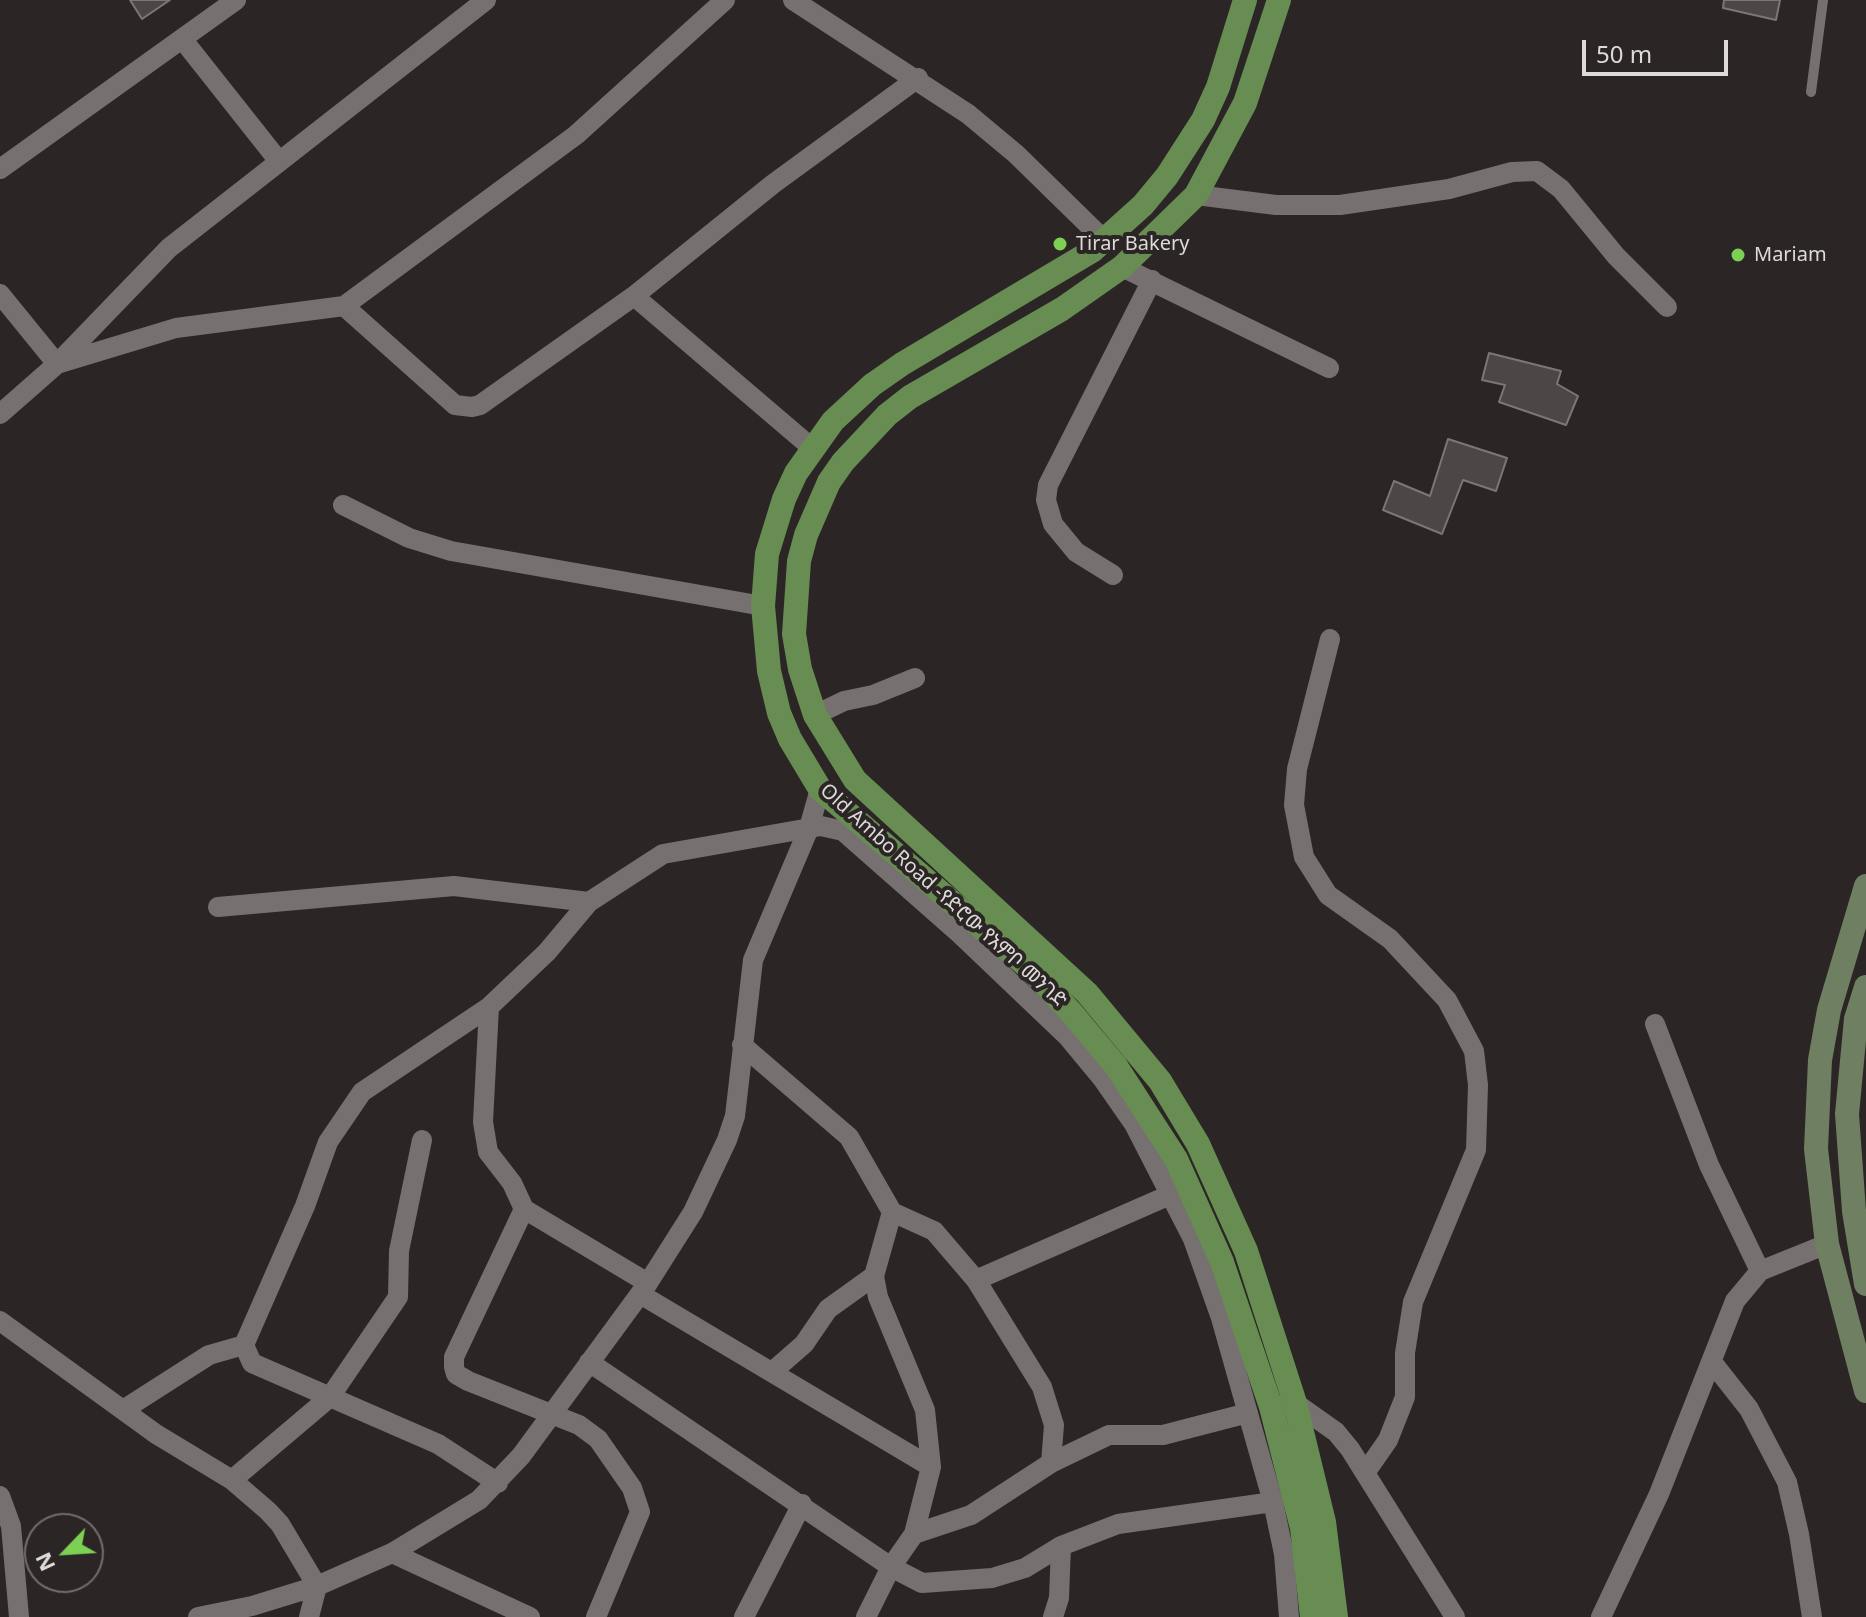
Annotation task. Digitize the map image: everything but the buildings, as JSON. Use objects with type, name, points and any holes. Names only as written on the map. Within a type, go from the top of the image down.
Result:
[{"type":"main road","name":"Old Ambo Road -የድሮው የአምቦ መንገድ","points":[[1279,0],[1256,75],[1214,166],[1196,195],[1122,267],[1062,309],[910,397],[887,415],[843,462],[817,507],[799,561],[794,634],[812,707],[855,780],[1049,955],[1107,1016],[1160,1081],[1216,1179],[1266,1306],[1271,1408],[1324,1522],[1336,1617]]},
{"type":"main road","name":"Old Ambo Road -የድሮው የአምቦ መንገድ","points":[[1242,1],[1218,87],[1183,150],[1143,205],[1105,241],[1062,272],[922,352],[872,385],[833,421],[796,473],[775,523],[767,554],[763,606],[769,671],[779,713],[790,739],[824,792],[1029,968],[1099,1043],[1176,1159],[1206,1224],[1271,1408],[1302,1528],[1312,1617]]},
{"type":"main road","points":[[1183,150],[1214,166]]},
{"type":"main road","points":[[779,713],[812,707]]},
{"type":"main road","points":[[1866,886],[1829,1010],[1816,1149],[1827,1244],[1866,1391]]},
{"type":"main road","points":[[1866,987],[1856,1019],[1847,1114],[1866,1284]]},
{"type":"main road","points":[[1829,1010],[1856,1019]]},
{"type":"main road","points":[[1239,1311],[1266,1306]]},
{"type":"street","points":[[0,169],[236,0]]},
{"type":"street","points":[[0,414],[57,364],[169,248],[486,0]]},
{"type":"street","points":[[57,364],[176,328],[344,306],[576,135],[725,0]]},
{"type":"street","points":[[793,0],[918,78],[1016,154],[1105,241]]},
{"type":"street","points":[[183,40],[278,160]]},
{"type":"street","points":[[344,306],[455,405],[480,405],[634,296],[773,184],[918,78]]},
{"type":"street","points":[[1196,195],[1276,205],[1340,205],[1449,189],[1512,172],[1537,171],[1580,209],[1616,256],[1667,307]]},
{"type":"street","points":[[1122,267],[1329,368]]},
{"type":"street","points":[[1113,575],[1076,552],[1053,524],[1046,500],[1048,485],[1152,280]]},
{"type":"street","points":[[0,294],[57,364]]},
{"type":"street","points":[[634,296],[812,448]]},
{"type":"street","points":[[343,505],[409,538],[451,551],[763,606]]},
{"type":"street","points":[[1330,639],[1297,769],[1294,805],[1304,857],[1328,895],[1390,939],[1447,1000],[1474,1051],[1478,1085],[1476,1150],[1413,1302],[1405,1353],[1405,1397],[1388,1440],[1365,1473]]},
{"type":"street","points":[[812,707],[873,695],[915,678]]},
{"type":"street","points":[[198,1617],[252,1606],[317,1586],[392,1553],[479,1500],[498,1483],[644,1289],[693,1212],[727,1140],[735,1116],[742,1045],[759,939],[824,792]]},
{"type":"street","points":[[824,792],[843,831],[960,934],[1068,1037],[1134,1124],[1172,1194],[1208,1278],[1271,1408],[1273,1502],[1284,1554],[1289,1617]]},
{"type":"street","points":[[498,1483],[438,1444],[252,1363],[244,1345],[305,1206],[328,1142],[362,1092],[489,1007],[547,952],[589,902],[663,854],[809,828],[831,827],[843,831]]},
{"type":"street","points":[[218,907],[454,886],[589,902]]},
{"type":"street","points":[[489,1007],[483,1134],[488,1152],[512,1183],[524,1209],[772,1372],[931,1467]]},
{"type":"street","points":[[1655,1024],[1714,1177],[1760,1271]]},
{"type":"street","points":[[742,1045],[849,1137],[892,1212],[934,1231],[976,1280],[1042,1387],[1054,1425],[1051,1463]]},
{"type":"street","points":[[232,1480],[330,1397],[398,1297],[399,1251],[422,1140]]},
{"type":"street","points":[[976,1280],[1172,1194]]},
{"type":"street","points":[[524,1209],[454,1357],[454,1367],[456,1374],[468,1381],[579,1425],[598,1439],[639,1503],[640,1512],[631,1541],[596,1617]]},
{"type":"street","points":[[866,1617],[891,1567],[914,1534],[931,1467],[925,1410],[881,1305],[874,1276],[892,1212]]},
{"type":"street","points":[[1601,1617],[1659,1494],[1735,1301],[1760,1271],[1827,1244]]},
{"type":"street","points":[[772,1372],[804,1344],[828,1309],[874,1276]]},
{"type":"street","points":[[0,1321],[123,1410],[232,1480],[280,1524],[317,1586],[309,1617]]},
{"type":"street","points":[[123,1410],[209,1355],[244,1345]]},
{"type":"street","points":[[589,1362],[891,1567],[922,1583],[992,1578],[1025,1568],[1061,1546],[1118,1524],[1273,1502]]},
{"type":"street","points":[[1712,1362],[1749,1409],[1787,1482],[1812,1617]]},
{"type":"street","points":[[914,1534],[971,1515],[1051,1463],[1109,1435],[1163,1435],[1271,1408],[1336,1432],[1455,1617]]},
{"type":"street","points":[[0,1496],[11,1526],[19,1617]]},
{"type":"street","points":[[744,1617],[802,1504]]},
{"type":"street","points":[[1053,1617],[1059,1598],[1061,1546]]},
{"type":"street","points":[[392,1553],[530,1617]]},
{"type":"lane","points":[[1811,92],[1823,0]]},
{"type":"place","name":"Tirar Bakery","points":[[1060,244]]},
{"type":"place","name":"Mariam","points":[[1738,255]]}]
